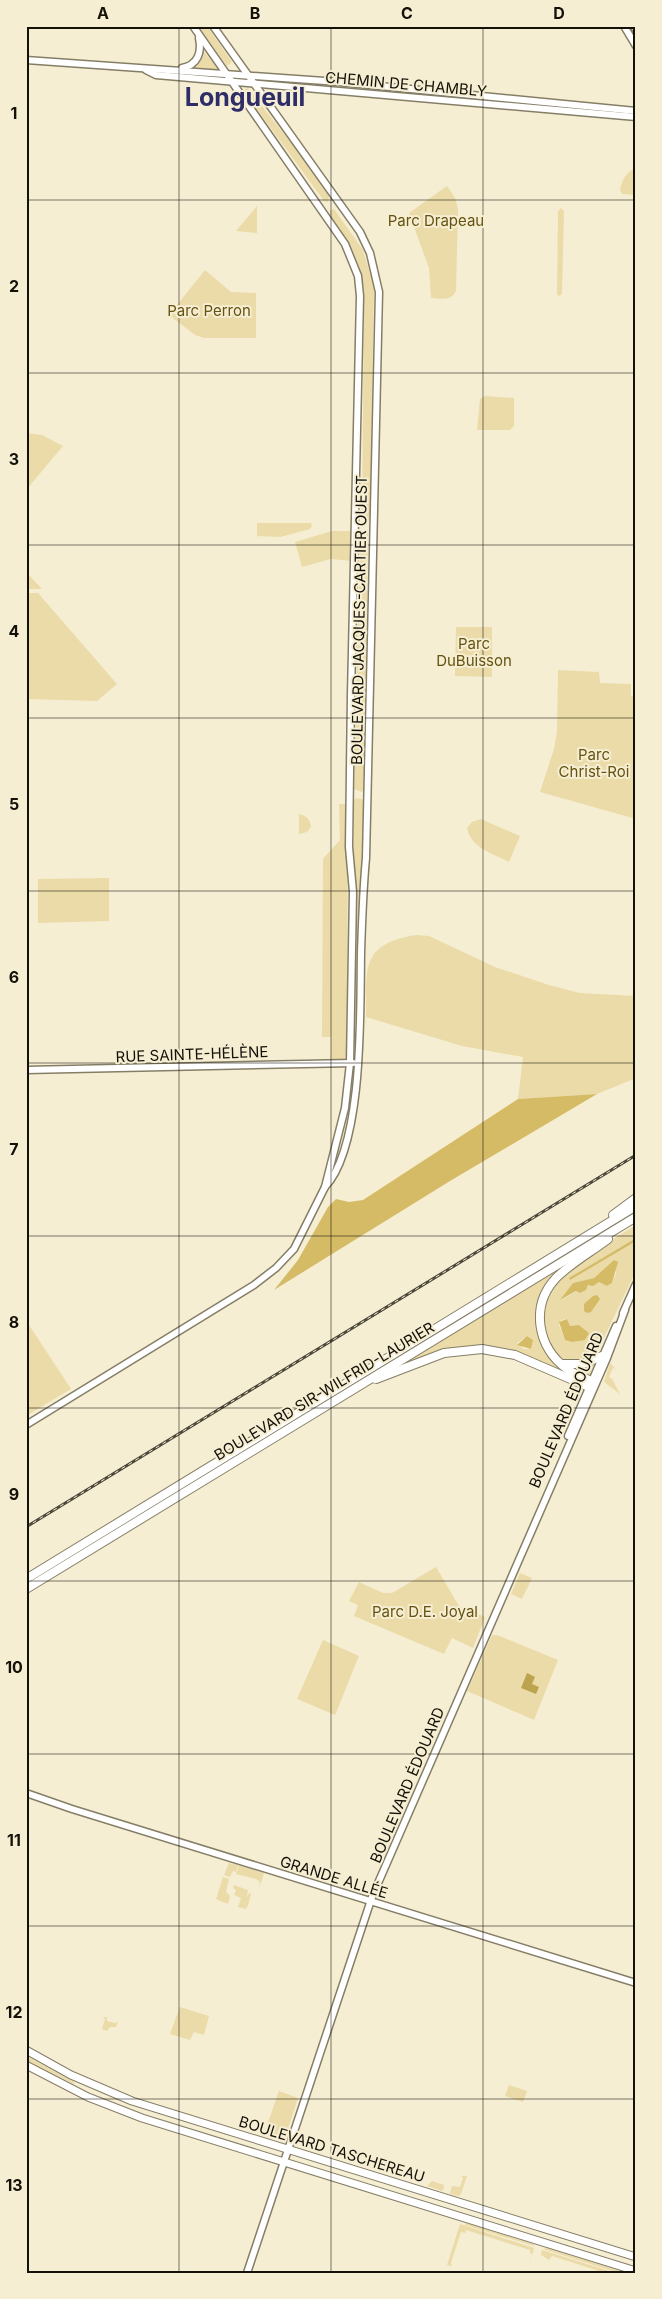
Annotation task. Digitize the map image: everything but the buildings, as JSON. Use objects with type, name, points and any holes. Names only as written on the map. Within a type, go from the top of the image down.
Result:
[{"type":"highway","points":[[580,1240],[636,1198]]},
{"type":"highway","name":"BOULEVARD SIR-WILFRID-LAURIER","points":[[26,1579],[636,1206]]},
{"type":"highway","points":[[592,1385],[562,1364],[548,1350],[541,1331],[540,1311],[546,1292],[564,1271],[636,1217]]},
{"type":"highway","name":"BOULEVARD SIR-WILFRID-LAURIER","points":[[26,1589],[636,1217]]},
{"type":"highway","points":[[360,1385],[440,1354],[478,1349],[512,1354],[592,1385]]},
{"type":"highway","points":[[562,1364],[580,1364],[602,1356]]},
{"type":"main road","name":"BOULEVARD JACQUES-CARTIER OUEST","points":[[26,1425],[238,1295],[276,1268],[294,1249],[325,1187],[346,1108],[350,1063],[353,892],[349,847],[360,296],[358,276],[345,244],[193,26]]},
{"type":"main road","name":"BOULEVARD JACQUES-CARTIER OUEST","points":[[213,26],[360,232],[370,254],[379,292],[359,1062],[356,1093],[346,1142],[332,1180],[325,1187]]},
{"type":"main road","points":[[624,26],[636,46]]},
{"type":"main road","points":[[634,26],[636,30]]},
{"type":"main road","points":[[178,70],[187,67],[198,58],[200,51],[198,34]]},
{"type":"main road","name":"CHEMIN DE CHAMBLY","points":[[26,60],[146,70],[156,74],[636,117]]},
{"type":"main road","name":"CHEMIN DE CHAMBLY","points":[[146,70],[155,68],[227,73],[636,110]]},
{"type":"main road","points":[[262,94],[262,87],[266,84]]},
{"type":"main road","name":"RUE SAINTE-HÉLÈNE","points":[[26,1070],[359,1062]]},
{"type":"main road","name":"BOULEVARD ÉDOUARD","points":[[247,2273],[370,1900],[636,1284]]},
{"type":"main road","name":"BOULEVARD ÉDOUARD","points":[[592,1385],[602,1356],[625,1310]]},
{"type":"main road","name":"GRANDE ALLÉE","points":[[26,1793],[72,1809],[636,1983]]},
{"type":"main road","name":"BOULEVARD TASCHEREAU","points":[[26,2050],[71,2075],[117,2095],[288,2150],[636,2257]]},
{"type":"main road","name":"BOULEVARD TASCHEREAU","points":[[26,2065],[65,2087],[113,2108],[636,2271]]},
{"type":"green space","points":[[198,26],[207,26],[232,62],[227,66]]},
{"type":"green space","points":[[202,49],[218,68],[217,70],[190,68]]},
{"type":"green space","points":[[248,88],[298,152],[329,196],[328,202],[324,201],[245,93],[245,89]]},
{"type":"green space","points":[[636,167],[636,195],[622,194],[620,190],[622,182],[630,171]]},
{"type":"green space","name":"Parc Drapeau","points":[[447,186],[455,198],[458,209],[456,291],[449,298],[431,298],[429,268],[409,213]]},
{"type":"green space","points":[[257,206],[257,233],[236,231]]},
{"type":"green space","points":[[561,208],[564,211],[562,294],[559,296],[557,294],[558,211]]},
{"type":"green space","points":[[334,209],[363,250],[374,287],[370,519],[368,521],[362,519],[364,290],[352,251],[330,216],[330,211]]},
{"type":"green space","name":"Parc Perron","points":[[205,270],[231,292],[256,293],[256,338],[204,338],[195,335],[169,315]]},
{"type":"green space","points":[[485,396],[514,398],[514,426],[510,430],[477,430],[480,399]]},
{"type":"green space","points":[[26,433],[42,435],[63,446],[26,490]]},
{"type":"green space","points":[[257,523],[311,523],[312,526],[310,529],[280,537],[257,536]]},
{"type":"green space","points":[[332,531],[353,531],[352,561],[331,559],[302,567],[295,542]]},
{"type":"green space","points":[[360,531],[367,531],[368,533],[364,789],[362,792],[354,789]]},
{"type":"green space","points":[[26,572],[42,589],[26,589]]},
{"type":"green space","points":[[26,593],[38,593],[117,684],[97,701],[26,699]]},
{"type":"green space","name":"Parc DuBuisson","points":[[456,627],[492,627],[492,677],[455,676]]},
{"type":"green space","name":"Parc Christ-Roi","points":[[558,670],[599,672],[600,683],[631,684],[631,696],[636,697],[636,819],[540,792],[554,749],[557,732]]},
{"type":"green space","points":[[356,798],[365,800],[354,1056],[354,800]]},
{"type":"green space","points":[[339,804],[348,804],[347,1056],[343,1061],[331,1061],[331,1037],[322,1037],[323,859],[340,840]]},
{"type":"green space","points":[[299,814],[308,818],[311,827],[307,832],[299,834]]},
{"type":"green space","points":[[481,819],[520,836],[509,862],[483,849],[469,835],[467,828],[472,822]]},
{"type":"green space","points":[[109,878],[109,921],[38,923],[38,879]]},
{"type":"green space","points":[[416,935],[429,936],[495,967],[549,985],[580,993],[636,996],[636,1078],[597,1094],[518,1099],[523,1057],[462,1046],[366,1017],[367,973],[375,953],[384,945],[398,939]]},
{"type":"green space","points":[[636,1225],[636,1238],[569,1278],[636,1241],[633,1248],[636,1252],[636,1271],[598,1350],[590,1358],[580,1361],[561,1358],[548,1343],[545,1332],[545,1309],[551,1289],[577,1263]],"holes":[[[614,1260],[616,1273],[612,1283],[607,1286],[599,1282],[588,1285],[586,1290],[580,1293],[577,1291],[561,1300],[573,1283],[594,1278]],[[567,1319],[570,1326],[579,1325],[589,1333],[578,1341],[565,1340],[559,1325],[561,1320]]]},
{"type":"green space","points":[[26,1247],[29,1325],[71,1389],[26,1416]]},
{"type":"green space","points":[[557,1271],[559,1273],[553,1280],[538,1326],[567,1371],[566,1374],[484,1347],[411,1363],[409,1361]],"holes":[[[527,1336],[533,1340],[531,1349],[524,1349],[517,1343]]]},
{"type":"green space","points":[[595,1362],[589,1376],[568,1366]]},
{"type":"green space","points":[[610,1363],[616,1369],[613,1368],[609,1377],[620,1394],[604,1382]]},
{"type":"green space","name":"Parc D.E. Joyal","points":[[436,1567],[459,1606],[485,1617],[473,1648],[452,1638],[444,1654],[354,1616],[358,1605],[349,1601],[359,1582],[383,1593],[392,1593]]},
{"type":"green space","points":[[520,1573],[532,1578],[522,1599],[511,1594]]},
{"type":"green space","points":[[492,1635],[497,1635],[558,1660],[534,1720],[467,1691]]},
{"type":"green space","points":[[323,1640],[359,1656],[335,1715],[297,1699]]},
{"type":"green space","points":[[229,1863],[238,1865],[236,1872],[233,1871],[230,1877],[224,1875]]},
{"type":"green space","points":[[239,1865],[264,1873],[259,1889],[260,1882],[256,1879],[236,1874]]},
{"type":"green space","points":[[223,1877],[229,1879],[226,1892],[230,1896],[228,1904],[216,1899]]},
{"type":"green space","points":[[234,1885],[248,1890],[247,1897],[249,1893],[251,1894],[249,1902],[247,1900],[249,1903],[246,1909],[238,1907],[241,1898],[234,1895],[236,1890],[233,1888]]},
{"type":"green space","points":[[180,2007],[209,2016],[204,2035],[194,2032],[190,2040],[170,2034]]},
{"type":"green space","points":[[103,2017],[107,2017],[107,2021],[115,2023],[118,2021],[116,2027],[110,2027],[107,2031],[102,2029],[105,2019]]},
{"type":"green space","points":[[26,2056],[74,2082],[74,2084],[26,2060]]},
{"type":"green space","points":[[509,2085],[527,2091],[523,2102],[505,2096]]},
{"type":"green space","points":[[279,2091],[298,2098],[285,2138],[280,2140],[264,2134]]},
{"type":"green space","points":[[461,2176],[467,2176],[461,2194],[459,2196],[450,2194],[452,2186],[460,2187],[463,2178]]},
{"type":"green space","points":[[432,2181],[444,2185],[443,2191],[427,2186]]},
{"type":"green space","points":[[466,2223],[533,2244],[534,2246],[465,2225]]},
{"type":"green space","points":[[460,2224],[534,2248],[527,2273],[532,2254],[530,2250],[466,2230],[465,2233],[461,2232],[451,2263],[452,2266],[447,2265]]},
{"type":"green space","points":[[547,2248],[626,2273],[619,2273],[543,2249]]},
{"type":"green space","points":[[542,2250],[616,2273],[605,2273],[552,2256],[549,2260],[541,2255]]},
{"type":"shaded area","points":[[597,1094],[450,1181],[274,1290],[298,1260],[328,1207],[336,1199],[349,1202],[363,1200],[518,1099]]},
{"type":"shaded area","points":[[636,1238],[636,1241],[570,1280],[569,1278]]},
{"type":"shaded area","points":[[614,1260],[618,1262],[612,1283],[607,1286],[599,1282],[593,1286],[588,1285],[586,1290],[580,1293],[576,1291],[560,1300],[573,1283],[594,1278]]},
{"type":"shaded area","points":[[597,1295],[600,1299],[591,1312],[587,1313],[584,1311],[584,1304]]},
{"type":"shaded area","points":[[567,1319],[570,1326],[579,1325],[589,1333],[585,1340],[572,1342],[565,1340],[559,1322]]},
{"type":"shaded area","points":[[527,1336],[533,1340],[531,1349],[517,1345]]},
{"type":"shaded area","points":[[527,1673],[535,1677],[532,1684],[539,1687],[536,1694],[521,1688]]},
{"type":"railway","points":[[26,1527],[636,1155]]},
{"type":"district","name":"Longueuil","points":[[245,97]]}]
